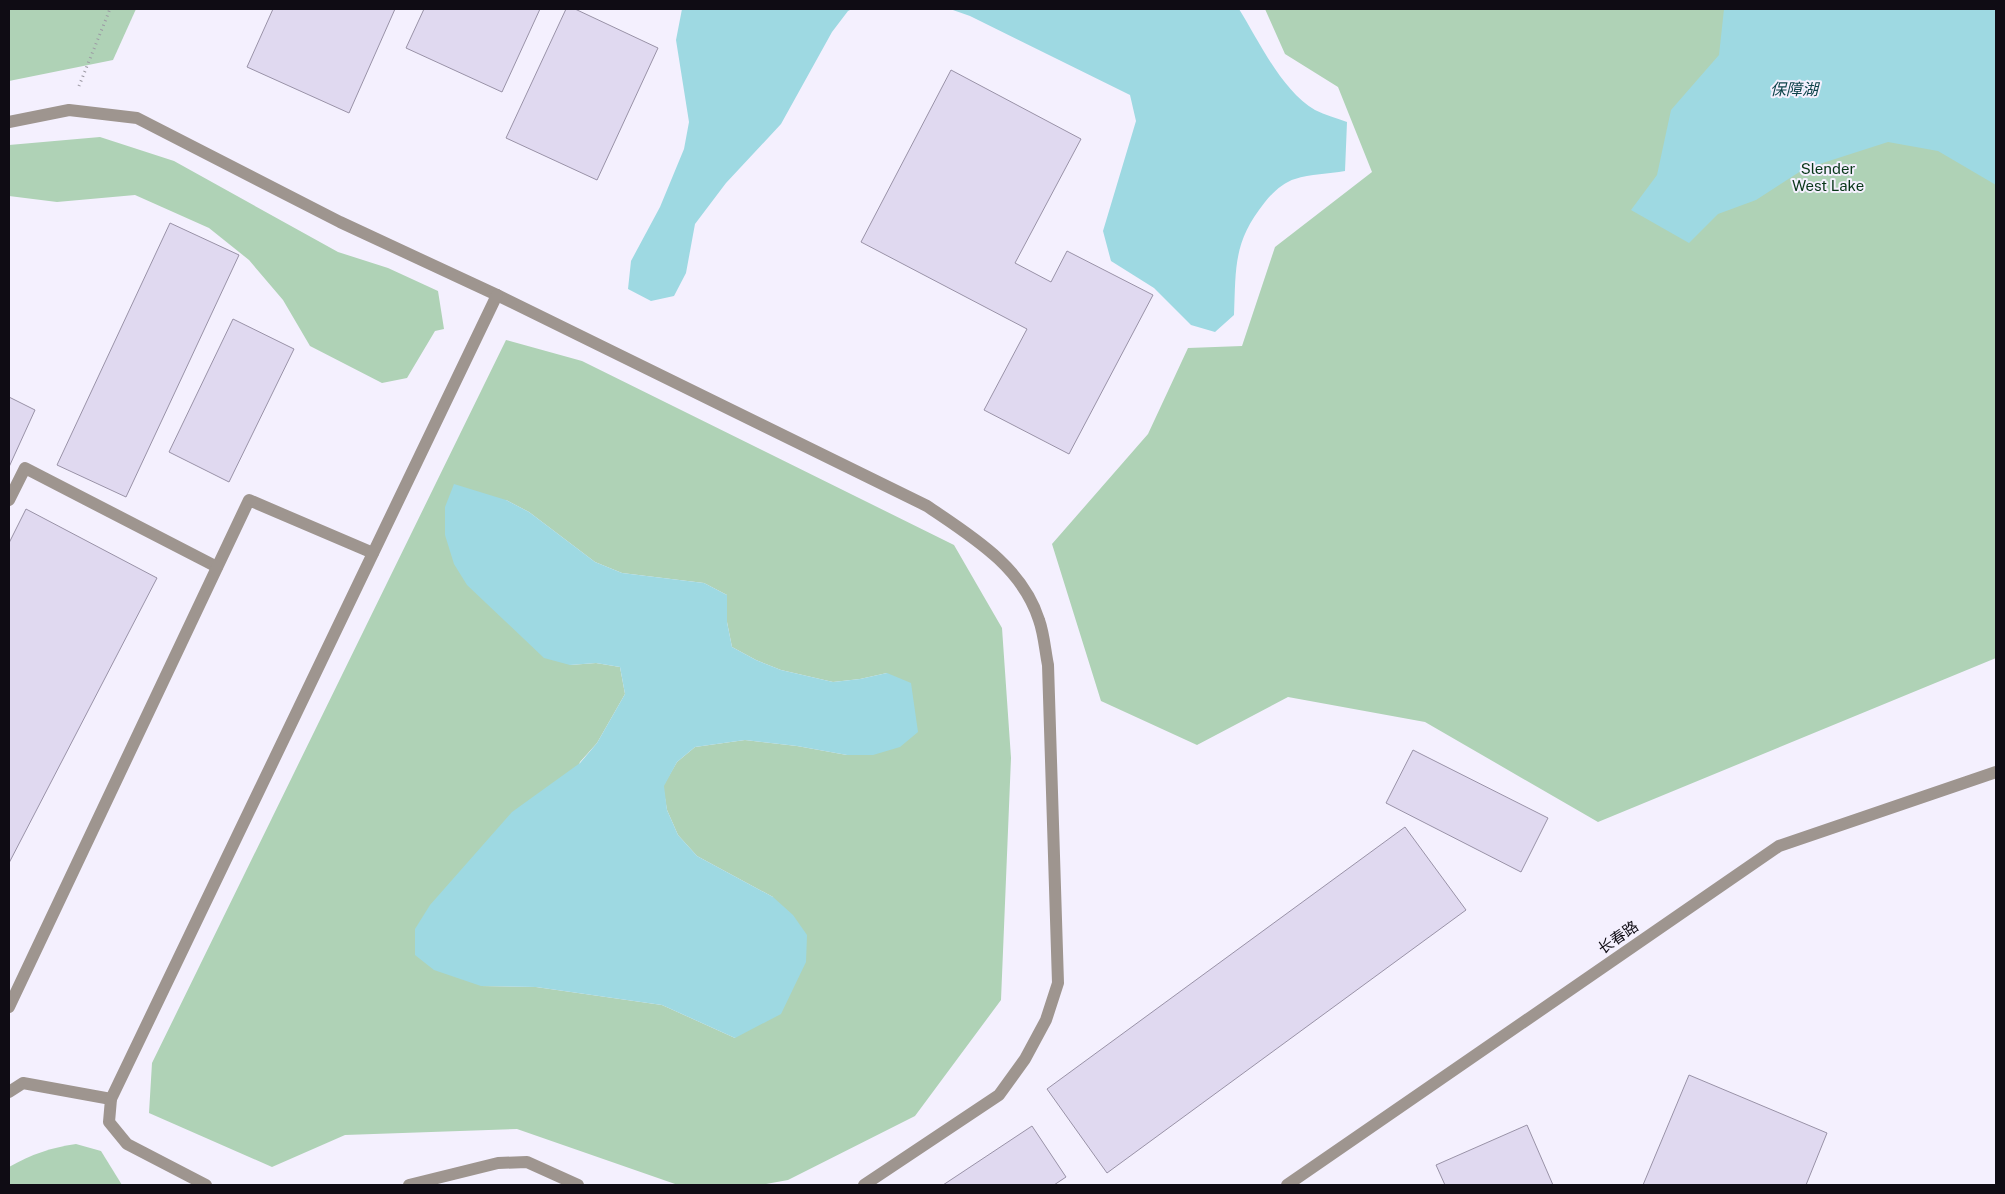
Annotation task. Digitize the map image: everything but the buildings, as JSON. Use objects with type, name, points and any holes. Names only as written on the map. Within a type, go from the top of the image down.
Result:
[{"type":"street","points":[[9,122],[69,110],[136,118],[340,222],[497,295],[927,506],[982,543],[1020,581],[1039,619],[1048,665],[1058,983],[1042,1027],[1025,1059],[999,1095],[864,1185]]},
{"type":"street","points":[[204,1185],[127,1144],[109,1122],[111,1100],[497,295]]},
{"type":"street","points":[[9,500],[25,468],[217,567]]},
{"type":"street","points":[[9,1007],[249,500],[373,553]]},
{"type":"street","name":"长春路","points":[[1287,1185],[1779,846],[1996,772]]},
{"type":"street","points":[[9,1092],[23,1083],[111,1100]]},
{"type":"street","points":[[409,1185],[498,1162],[527,1162],[578,1185]]},
{"type":"path","points":[[69,110],[110,9]]},
{"type":"green space","points":[[9,9],[136,9],[113,60],[9,81]]},
{"type":"green space","name":"Slender West Lake","points":[[1265,9],[1996,9],[1996,658],[1598,822],[1425,722],[1288,697],[1197,745],[1101,701],[1052,544],[1148,434],[1188,348],[1242,346],[1275,247],[1372,172],[1338,87],[1285,54]]},
{"type":"green space","points":[[100,137],[174,161],[338,252],[388,268],[438,291],[444,329],[435,331],[407,378],[382,383],[310,346],[283,300],[249,260],[209,228],[135,195],[57,202],[9,196],[9,145]]},
{"type":"green space","points":[[506,340],[582,361],[954,545],[1002,628],[1011,758],[1001,1000],[915,1116],[788,1180],[761,1185],[678,1185],[517,1129],[345,1135],[272,1167],[149,1113],[152,1063]],"holes":[[[506,500],[529,512],[595,562],[622,573],[704,583],[727,595],[727,622],[732,647],[756,660],[781,670],[833,682],[887,673],[873,755],[847,755],[797,746],[745,740],[695,747],[677,762],[663,786],[667,810],[678,835],[697,856],[773,897],[735,1038],[662,1005],[536,987],[481,986],[580,762],[597,743],[625,694],[620,667],[596,663],[570,665]]]},
{"type":"green space","points":[[76,1144],[101,1151],[122,1185],[9,1185],[9,1167],[41,1152]]},
{"type":"water","points":[[682,9],[852,9],[848,11],[832,32],[781,124],[726,183],[695,224],[686,273],[674,296],[651,301],[628,289],[631,261],[660,207],[684,149],[689,122],[676,40]]},
{"type":"water","points":[[950,9],[1239,9],[1281,78],[1292,90],[1315,110],[1347,122],[1345,171],[1291,180],[1271,195],[1247,230],[1238,255],[1234,315],[1215,332],[1191,325],[1154,288],[1111,261],[1103,231],[1136,121],[1130,95],[970,16]]},
{"type":"water","name":"保障湖","points":[[1724,9],[1996,9],[1996,185],[1938,151],[1888,142],[1804,169],[1756,200],[1718,214],[1689,243],[1631,210],[1657,175],[1671,110],[1719,55]]},
{"type":"water","points":[[454,484],[506,500],[529,512],[595,562],[622,573],[704,583],[727,595],[727,622],[732,647],[756,660],[781,670],[833,682],[887,673],[911,683],[918,732],[900,747],[873,755],[847,755],[797,746],[745,740],[695,747],[677,762],[664,786],[667,810],[678,835],[697,856],[773,897],[793,915],[807,935],[806,962],[781,1014],[735,1038],[662,1005],[536,987],[481,986],[434,970],[415,955],[415,929],[430,905],[512,812],[580,763],[597,743],[625,694],[620,667],[596,663],[570,665],[544,658],[467,585],[454,564],[445,535],[445,507]]}]
